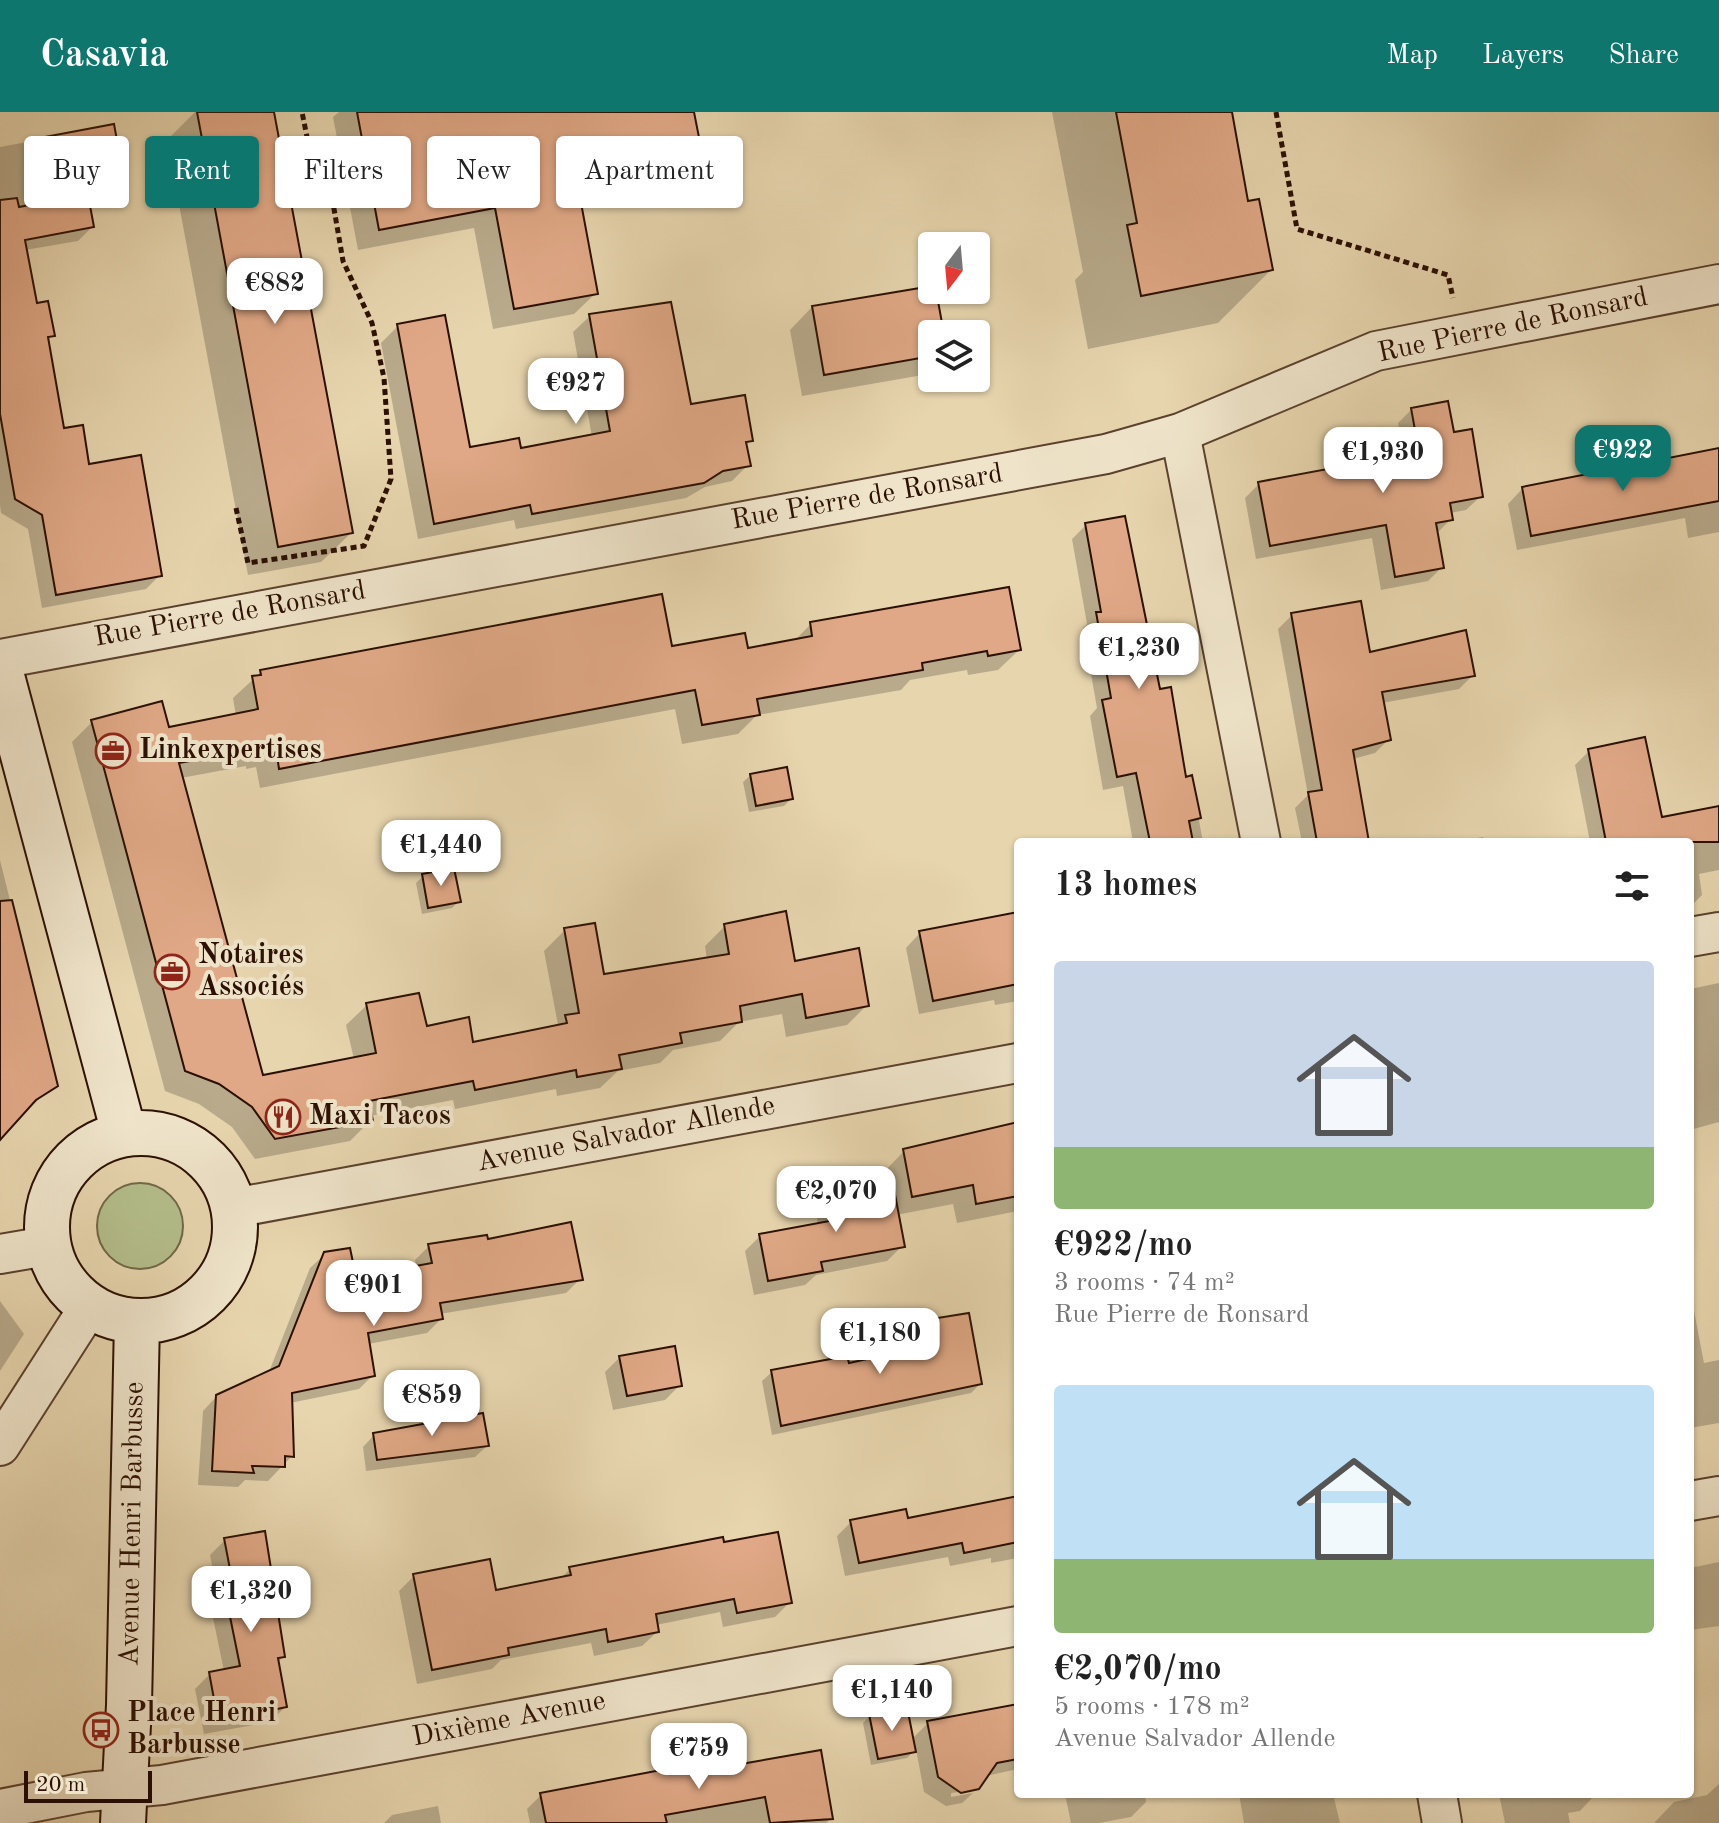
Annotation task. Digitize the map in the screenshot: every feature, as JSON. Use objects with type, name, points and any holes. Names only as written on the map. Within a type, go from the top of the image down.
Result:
[{"type":"street","name":"Rue Pierre de Ronsard","points":[[0,659],[1106,454],[1180,433],[1376,351],[1719,284]]},
{"type":"street","points":[[1180,433],[1260,838]]},
{"type":"street","points":[[0,669],[124,1133]]},
{"type":"street","points":[[1694,936],[1719,932]]},
{"type":"street","name":"Avenue Salvador Allende","points":[[234,1208],[1014,1064]]},
{"type":"street","points":[[124,1133],[160,1134],[194,1148],[213,1164],[226,1185],[234,1208],[236,1236],[228,1264],[213,1288],[192,1307],[165,1318],[121,1319],[89,1307],[70,1290],[56,1269],[47,1246],[46,1216],[54,1186],[71,1161],[96,1143],[124,1133]]},
{"type":"street","points":[[0,1254],[47,1246]]},
{"type":"street","points":[[0,1446],[89,1307]]},
{"type":"street","name":"Avenue Henri Barbusse","points":[[124,1805],[137,1321]]},
{"type":"street","points":[[1694,1500],[1719,1496]]},
{"type":"street","name":"Dixième Avenue","points":[[0,1809],[124,1805],[162,1785],[1014,1627]]},
{"type":"street","points":[[1438,1798],[1442,1823]]},
{"type":"path","points":[[236,508],[248,563],[364,546],[391,479],[384,378],[372,323],[343,261],[328,174],[307,137],[302,112]]},
{"type":"path","points":[[1276,112],[1297,229],[1448,275],[1460,334]]},
{"type":"green space","points":[[140,1183],[164,1190],[176,1202],[183,1226],[176,1250],[164,1262],[140,1269],[116,1262],[104,1250],[97,1226],[104,1202],[116,1190]]},
{"type":"building","points":[[197,112],[274,112],[279,136],[275,136],[275,208],[292,208],[353,533],[278,547],[215,208],[259,208],[259,136],[201,136]]},
{"type":"building","points":[[357,112],[694,112],[699,136],[556,136],[556,208],[582,208],[598,294],[514,309],[495,208],[379,230],[375,208],[411,208],[411,136],[361,136]]},
{"type":"building","points":[[1116,112],[1232,112],[1248,201],[1259,199],[1273,270],[1141,296],[1127,225],[1137,223]]},
{"type":"building","points":[[114,124],[116,136],[50,136]]},
{"type":"building","points":[[17,198],[19,207],[90,208],[94,227],[25,240],[37,303],[48,301],[55,336],[48,337],[64,428],[83,425],[89,464],[141,455],[162,576],[56,595],[42,515],[15,499],[0,414],[0,200]]},
{"type":"building","points":[[918,288],[918,304],[939,304],[941,320],[918,320],[918,358],[824,375],[812,306]]},
{"type":"building","points":[[671,302],[691,404],[745,395],[753,441],[746,442],[751,466],[723,471],[704,483],[532,514],[530,505],[434,524],[397,324],[445,315],[470,447],[519,438],[521,448],[610,431],[589,314]]},
{"type":"building","points":[[1448,401],[1454,432],[1472,429],[1483,497],[1450,503],[1453,520],[1436,523],[1444,568],[1395,577],[1386,525],[1270,546],[1258,482],[1419,452],[1411,408]]},
{"type":"building","points":[[1719,448],[1719,501],[1531,536],[1522,487]]},
{"type":"building","points":[[1125,516],[1160,689],[1171,687],[1186,777],[1192,775],[1201,818],[1189,821],[1192,838],[1149,838],[1136,773],[1117,777],[1102,700],[1111,698],[1096,612],[1101,612],[1085,523]]},
{"type":"building","points":[[1009,587],[1021,650],[988,656],[987,651],[922,663],[923,670],[757,699],[760,715],[702,725],[695,690],[279,769],[276,748],[266,750],[265,747],[179,763],[263,1075],[376,1053],[366,1003],[419,993],[427,1026],[469,1017],[473,1042],[567,1023],[565,1015],[579,1013],[564,928],[595,923],[604,974],[729,954],[724,924],[786,911],[795,961],[859,948],[869,1006],[806,1018],[802,994],[740,1006],[742,1022],[680,1033],[682,1043],[619,1055],[622,1069],[577,1077],[576,1070],[475,1090],[473,1081],[369,1101],[373,1121],[275,1139],[252,1107],[219,1084],[185,1071],[91,720],[162,701],[169,727],[258,709],[252,676],[261,675],[260,670],[662,594],[672,646],[745,633],[748,648],[812,636],[810,622]]},
{"type":"building","points":[[1361,601],[1370,652],[1466,630],[1475,676],[1382,692],[1391,740],[1353,750],[1368,838],[1316,838],[1308,792],[1322,790],[1291,613]]},
{"type":"building","points":[[1645,737],[1662,817],[1719,806],[1719,842],[1694,842],[1694,838],[1605,838],[1588,749]]},
{"type":"building","points":[[787,767],[793,799],[756,806],[750,774]]},
{"type":"building","points":[[454,868],[461,902],[428,908],[422,874]]},
{"type":"building","points":[[12,900],[58,1086],[36,1100],[0,1140],[0,901]]},
{"type":"building","points":[[1014,913],[1014,985],[933,1001],[919,931]]},
{"type":"building","points":[[1014,1123],[1014,1197],[976,1204],[973,1185],[912,1197],[903,1149]]},
{"type":"building","points":[[893,1184],[905,1247],[821,1262],[823,1271],[768,1281],[759,1234],[835,1220],[830,1196]]},
{"type":"building","points":[[571,1222],[583,1280],[440,1303],[443,1319],[368,1333],[375,1376],[292,1393],[294,1457],[285,1456],[285,1467],[252,1466],[254,1473],[212,1471],[216,1395],[279,1366],[324,1252],[350,1248],[356,1277],[432,1263],[428,1244],[487,1235],[488,1239]]},
{"type":"building","points":[[969,1313],[982,1384],[781,1426],[771,1370],[847,1356],[849,1363],[935,1344],[931,1319]]},
{"type":"building","points":[[675,1346],[682,1386],[627,1396],[619,1356]]},
{"type":"building","points":[[483,1413],[489,1446],[377,1460],[373,1433]]},
{"type":"building","points":[[1014,1497],[1014,1543],[964,1553],[962,1543],[859,1563],[850,1520],[906,1509],[908,1518]]},
{"type":"building","points":[[265,1531],[285,1657],[278,1658],[287,1707],[218,1721],[209,1672],[240,1666],[225,1592],[234,1590],[224,1538]]},
{"type":"building","points":[[778,1532],[792,1603],[737,1613],[734,1599],[656,1614],[659,1632],[608,1642],[606,1629],[508,1648],[509,1655],[432,1670],[413,1574],[490,1559],[496,1590],[571,1575],[569,1567],[723,1537],[724,1542]]},
{"type":"building","points":[[1014,1705],[1014,1760],[997,1763],[979,1789],[961,1793],[938,1777],[927,1721]]},
{"type":"building","points":[[907,1707],[916,1752],[878,1759],[869,1714]]},
{"type":"building","points":[[731,1746],[735,1765],[821,1750],[833,1819],[770,1823],[765,1797],[665,1815],[667,1823],[546,1823],[540,1793],[677,1767],[675,1756]]},
{"type":"place","name":"Linkexpertises","points":[[113,751]]},
{"type":"place","name":"Notaires Associés","points":[[172,972]]},
{"type":"place","name":"Maxi Tacos","points":[[283,1117]]},
{"type":"place","name":"Place Henri Barbusse","points":[[101,1730]]}]
